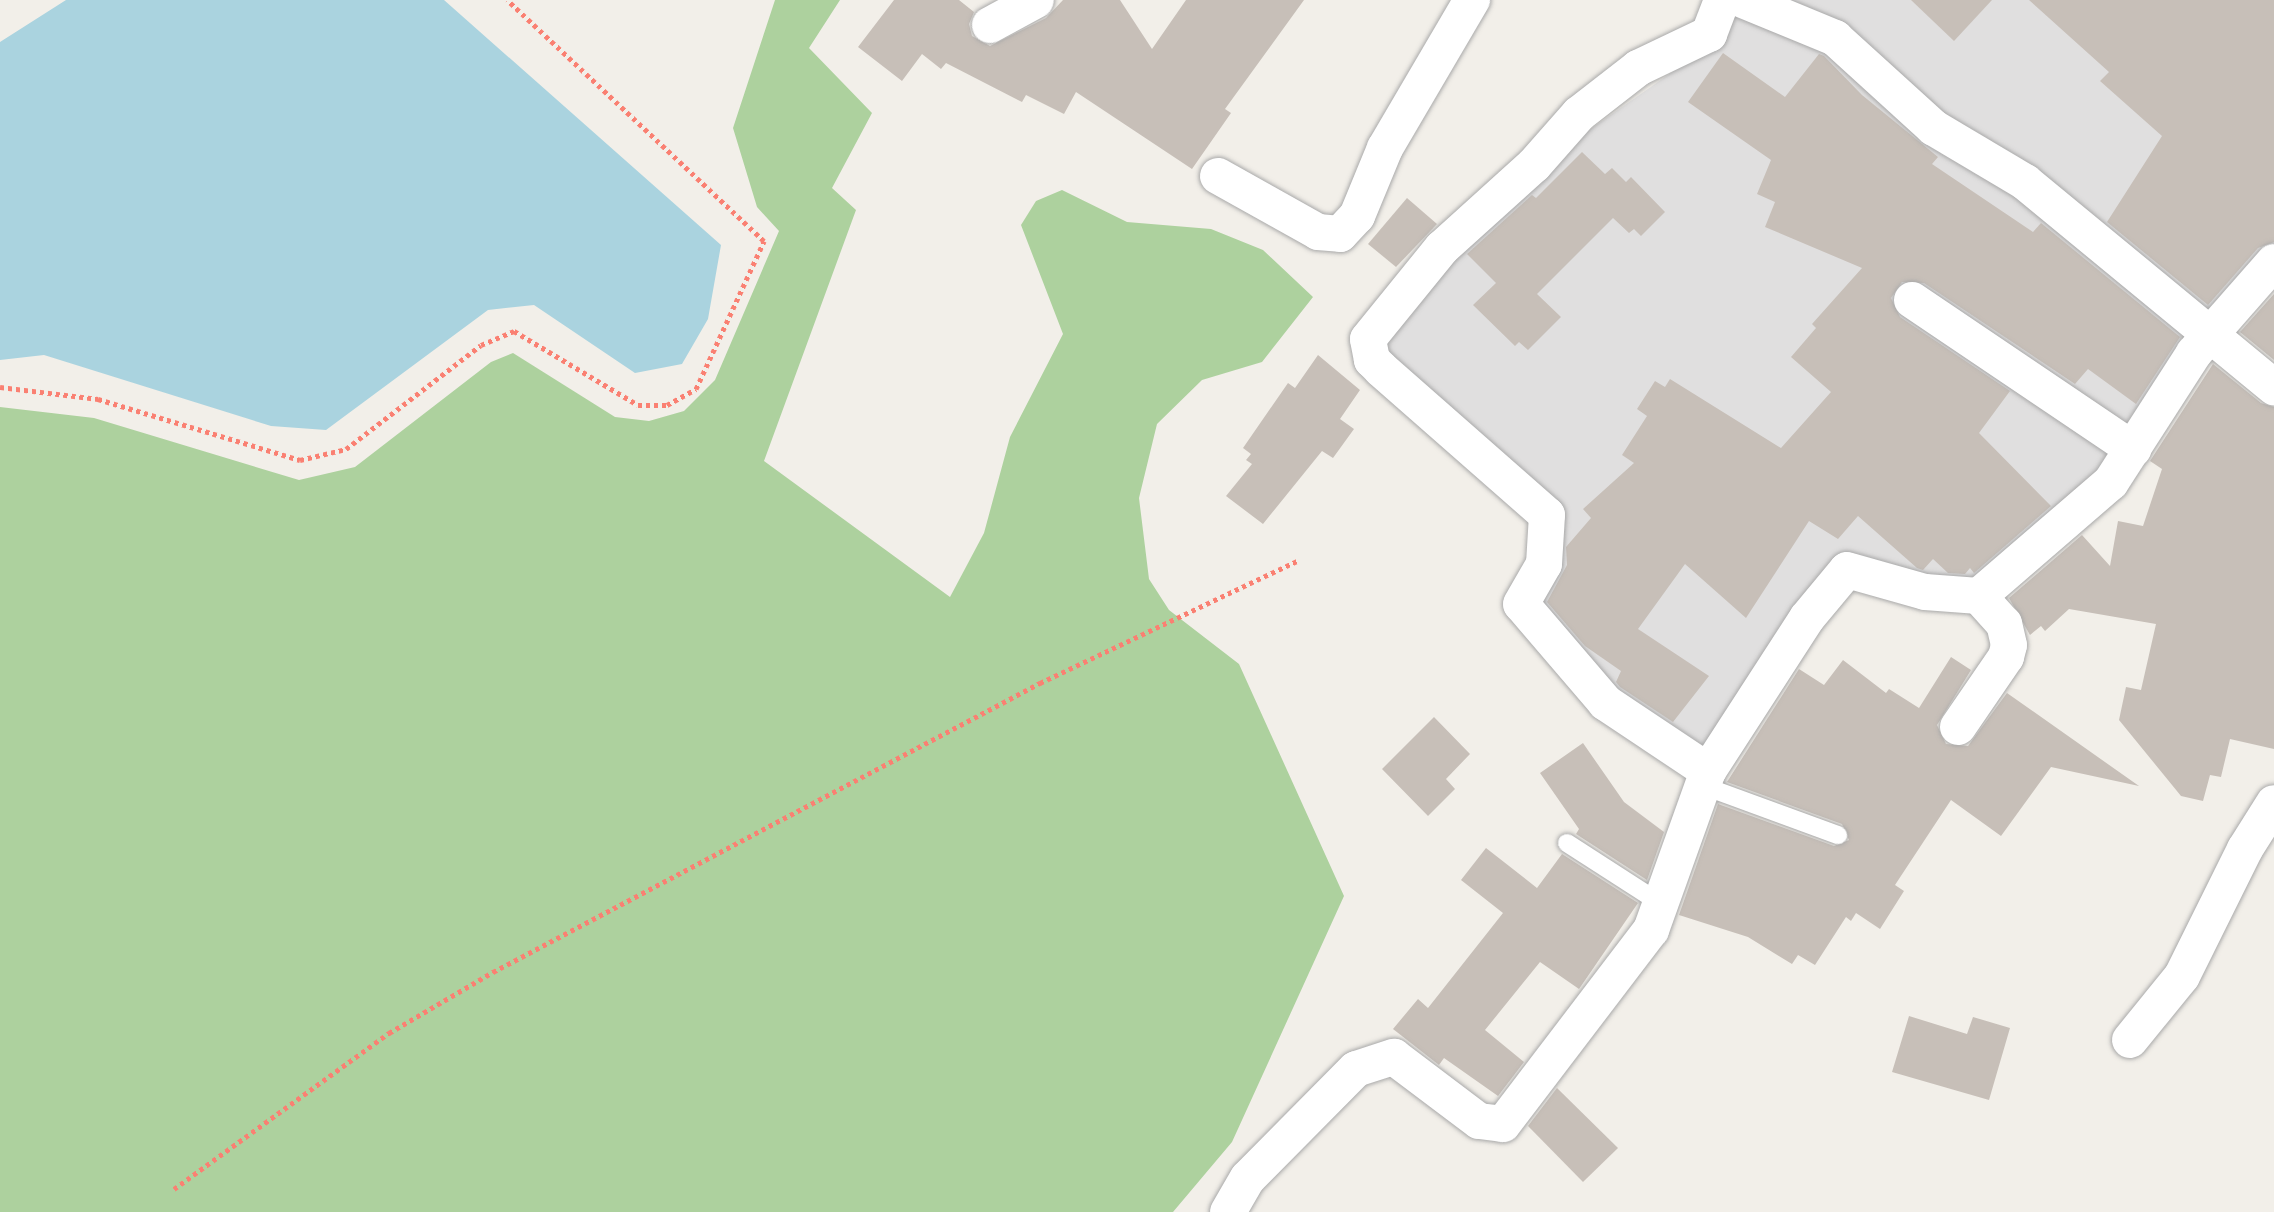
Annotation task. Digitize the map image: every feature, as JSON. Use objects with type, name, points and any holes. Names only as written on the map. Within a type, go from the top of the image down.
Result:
[{"type":"street","points":[[990,25],[1036,0]]},
{"type":"street","points":[[1218,176],[1318,232],[1340,234],[1357,216],[1385,148],[1472,0]]},
{"type":"street","points":[[1704,778],[1606,703],[1521,604],[1544,564],[1547,515],[1381,369],[1372,360],[1368,339],[1442,248],[1534,165],[1579,114],[1638,68],[1709,34],[1722,0]]},
{"type":"street","points":[[1743,0],[1835,38],[1934,128],[2025,182],[2274,387]]},
{"type":"street","points":[[1979,596],[2111,482],[2210,335],[2274,262]]},
{"type":"street","points":[[1912,300],[2133,449]]},
{"type":"street","points":[[1228,1212],[1248,1178],[1356,1069],[1394,1057],[1479,1121],[1503,1124],[1651,930],[1704,778],[1807,618],[1847,570],[1925,592],[1979,596],[2004,624],[2009,645],[2006,657],[1958,727]]},
{"type":"street","points":[[2130,1040],[2182,976],[2245,849],[2274,803]]},
{"type":"lane","points":[[1704,778],[1838,835]]},
{"type":"lane","points":[[1567,843],[1660,903]]},
{"type":"path","points":[[0,387],[98,399],[300,460],[346,449],[481,345],[514,331],[638,405],[667,405],[696,389],[764,241],[507,0]]},
{"type":"path","points":[[174,1189],[389,1033],[493,972],[1040,683],[1299,560]]},
{"type":"shaded area","points":[[1767,0],[2274,0],[2274,244],[2211,318]]},
{"type":"shaded area","points":[[1738,10],[1826,44],[2180,325],[2182,351],[2104,474],[1978,583],[1842,562],[1707,753],[1610,699],[1533,607],[1564,514],[1380,352],[1445,256],[1585,133],[1715,42]]},
{"type":"green space","points":[[775,0],[840,0],[809,48],[872,113],[832,188],[856,210],[764,461],[950,597],[984,533],[1010,437],[1063,334],[1021,225],[1036,201],[1062,190],[1127,222],[1211,229],[1263,250],[1313,297],[1262,362],[1202,380],[1157,424],[1139,498],[1149,579],[1169,610],[1239,664],[1344,896],[1232,1142],[1173,1212],[0,1212],[0,407],[94,418],[299,480],[355,467],[491,362],[513,353],[615,417],[649,421],[684,411],[715,380],[779,231],[757,207],[733,128]]},
{"type":"water","points":[[66,0],[444,0],[721,245],[708,319],[682,364],[635,373],[534,305],[488,310],[326,430],[271,426],[44,355],[0,360],[0,42]]},
{"type":"building","points":[[894,0],[959,0],[974,12],[969,24],[972,36],[990,46],[1046,18],[1063,0],[1120,0],[1152,49],[1186,0],[1304,0],[1225,109],[1231,113],[1192,169],[1076,92],[1064,114],[1026,95],[1022,102],[946,63],[941,69],[922,54],[902,81],[858,47]]},
{"type":"building","points":[[1911,0],[1992,0],[1954,41]]},
{"type":"building","points":[[2029,0],[2274,0],[2274,242],[2258,248],[2208,305],[2107,222],[2162,136],[2100,81],[2109,72]]},
{"type":"building","points":[[1723,53],[1785,97],[1819,54],[1824,56],[1862,95],[1938,157],[1932,164],[2033,232],[2041,223],[2180,337],[2136,404],[2088,369],[2075,384],[1924,283],[1902,282],[1891,298],[1900,317],[2010,391],[1979,433],[2051,506],[1974,573],[1970,568],[1965,574],[1948,573],[1933,559],[1923,570],[1917,568],[1858,516],[1838,539],[1809,521],[1746,618],[1685,564],[1638,629],[1709,676],[1673,722],[1620,687],[1616,682],[1621,671],[1585,646],[1547,602],[1567,565],[1566,547],[1591,518],[1583,509],[1634,463],[1622,455],[1647,416],[1637,409],[1655,381],[1665,387],[1670,379],[1781,448],[1831,392],[1791,357],[1816,328],[1812,324],[1862,268],[1765,227],[1775,202],[1757,194],[1771,160],[1688,102]]},
{"type":"building","points":[[1582,152],[1605,174],[1612,168],[1626,182],[1631,177],[1665,212],[1641,236],[1634,229],[1629,233],[1613,218],[1537,294],[1561,317],[1528,350],[1519,342],[1515,346],[1473,305],[1496,283],[1467,254],[1532,195],[1536,198]]},
{"type":"building","points":[[1407,198],[1437,224],[1396,267],[1368,244]]},
{"type":"building","points":[[2274,294],[2274,360],[2240,332]]},
{"type":"building","points":[[1318,355],[1360,390],[1340,419],[1354,429],[1333,458],[1322,451],[1263,524],[1226,496],[1252,464],[1246,460],[1251,454],[1243,448],[1288,383],[1295,388]]},
{"type":"building","points":[[2213,364],[2261,403],[2274,407],[2274,749],[2230,739],[2221,777],[2210,775],[2203,801],[2181,796],[2119,720],[2126,687],[2141,690],[2156,624],[2069,609],[2045,631],[2041,626],[2030,635],[2009,598],[2082,535],[2110,566],[2118,521],[2143,526],[2162,469],[2150,461]]},
{"type":"building","points":[[1951,657],[1971,670],[1937,725],[1946,744],[1968,746],[2007,693],[2139,786],[2051,767],[2001,836],[1951,800],[1895,885],[1904,891],[1880,929],[1856,913],[1851,921],[1846,917],[1815,965],[1798,955],[1792,964],[1748,937],[1679,915],[1718,804],[1834,846],[1849,840],[1842,824],[1727,782],[1799,669],[1824,685],[1843,660],[1886,693],[1889,689],[1919,708]]},
{"type":"building","points":[[1434,717],[1470,754],[1446,779],[1455,789],[1428,816],[1382,769]]},
{"type":"building","points":[[1583,743],[1624,802],[1664,832],[1647,880],[1576,834],[1579,829],[1540,773]]},
{"type":"building","points":[[1486,848],[1537,888],[1562,854],[1638,903],[1579,989],[1540,962],[1485,1030],[1524,1062],[1498,1096],[1444,1058],[1439,1065],[1393,1029],[1418,999],[1428,1008],[1503,913],[1461,880]]},
{"type":"building","points":[[1909,1016],[1967,1034],[1973,1017],[2010,1028],[1989,1100],[1892,1072]]},
{"type":"building","points":[[1557,1088],[1618,1148],[1583,1182],[1528,1126]]}]
